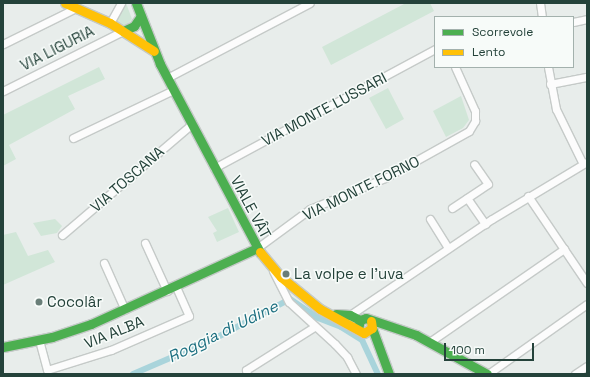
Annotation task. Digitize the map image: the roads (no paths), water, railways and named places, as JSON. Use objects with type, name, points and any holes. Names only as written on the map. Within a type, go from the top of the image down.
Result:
[{"type":"main road","name":"VIA LIGURIA","points":[[65,3],[110,23],[154,51]]},
{"type":"main road","name":"VIALE VÂT","points":[[136,3],[154,51],[167,78],[257,248],[270,266],[313,304],[332,314],[367,325]]},
{"type":"main road","name":"VIA LIGURIA","points":[[123,31],[137,24],[141,16]]},
{"type":"main road","name":"VIA ALBA","points":[[3,347],[39,340],[125,310],[257,248]]},
{"type":"main road","name":"VIALE VÂT","points":[[332,314],[350,315],[367,325],[383,357],[389,374]]},
{"type":"main road","points":[[367,325],[387,327],[431,341],[487,374]]},
{"type":"street","points":[[110,23],[121,3]]},
{"type":"street","points":[[167,78],[310,3]]},
{"type":"street","points":[[540,3],[542,16]]},
{"type":"street","name":"VIA LIGURIA","points":[[3,44],[76,8]]},
{"type":"street","points":[[574,22],[587,19]]},
{"type":"street","name":"VIA LIGURIA","points":[[3,91],[123,31]]},
{"type":"street","name":"VIA MONTE LUSSARI","points":[[214,168],[434,50]]},
{"type":"street","name":"VIA MONTE FORNO","points":[[257,248],[310,209],[386,178],[469,131],[476,116],[455,68]]},
{"type":"street","points":[[350,315],[448,248],[528,196],[585,162],[556,109],[548,68]]},
{"type":"street","points":[[550,84],[587,77]]},
{"type":"street","points":[[74,138],[173,90]]},
{"type":"street","name":"VIA TOSCANA","points":[[62,234],[192,124]]},
{"type":"street","points":[[452,208],[488,184],[474,164]]},
{"type":"street","points":[[528,196],[587,282]]},
{"type":"street","points":[[467,198],[485,224]]},
{"type":"street","points":[[430,219],[448,248]]},
{"type":"street","points":[[145,243],[167,291]]},
{"type":"street","points":[[431,341],[564,249]]},
{"type":"street","name":"VIA ALBA","points":[[104,263],[125,310]]},
{"type":"street","points":[[270,266],[287,300],[347,358],[356,374]]},
{"type":"street","name":"VIA ALBA","points":[[39,340],[47,370],[111,350],[189,316],[176,287]]},
{"type":"street","points":[[487,374],[587,304]]},
{"type":"street","points":[[361,307],[367,325]]},
{"type":"street","points":[[247,374],[246,370],[314,327]]},
{"type":"street","points":[[575,374],[587,366]]},
{"type":"waterway","name":"Roggia di Udine","points":[[133,374],[212,340],[290,299],[318,318],[341,327],[362,340],[378,374]]},
{"type":"place","name":"La volpe e l'uva","points":[[286,274]]},
{"type":"place","name":"Cocolâr","points":[[39,302]]}]
